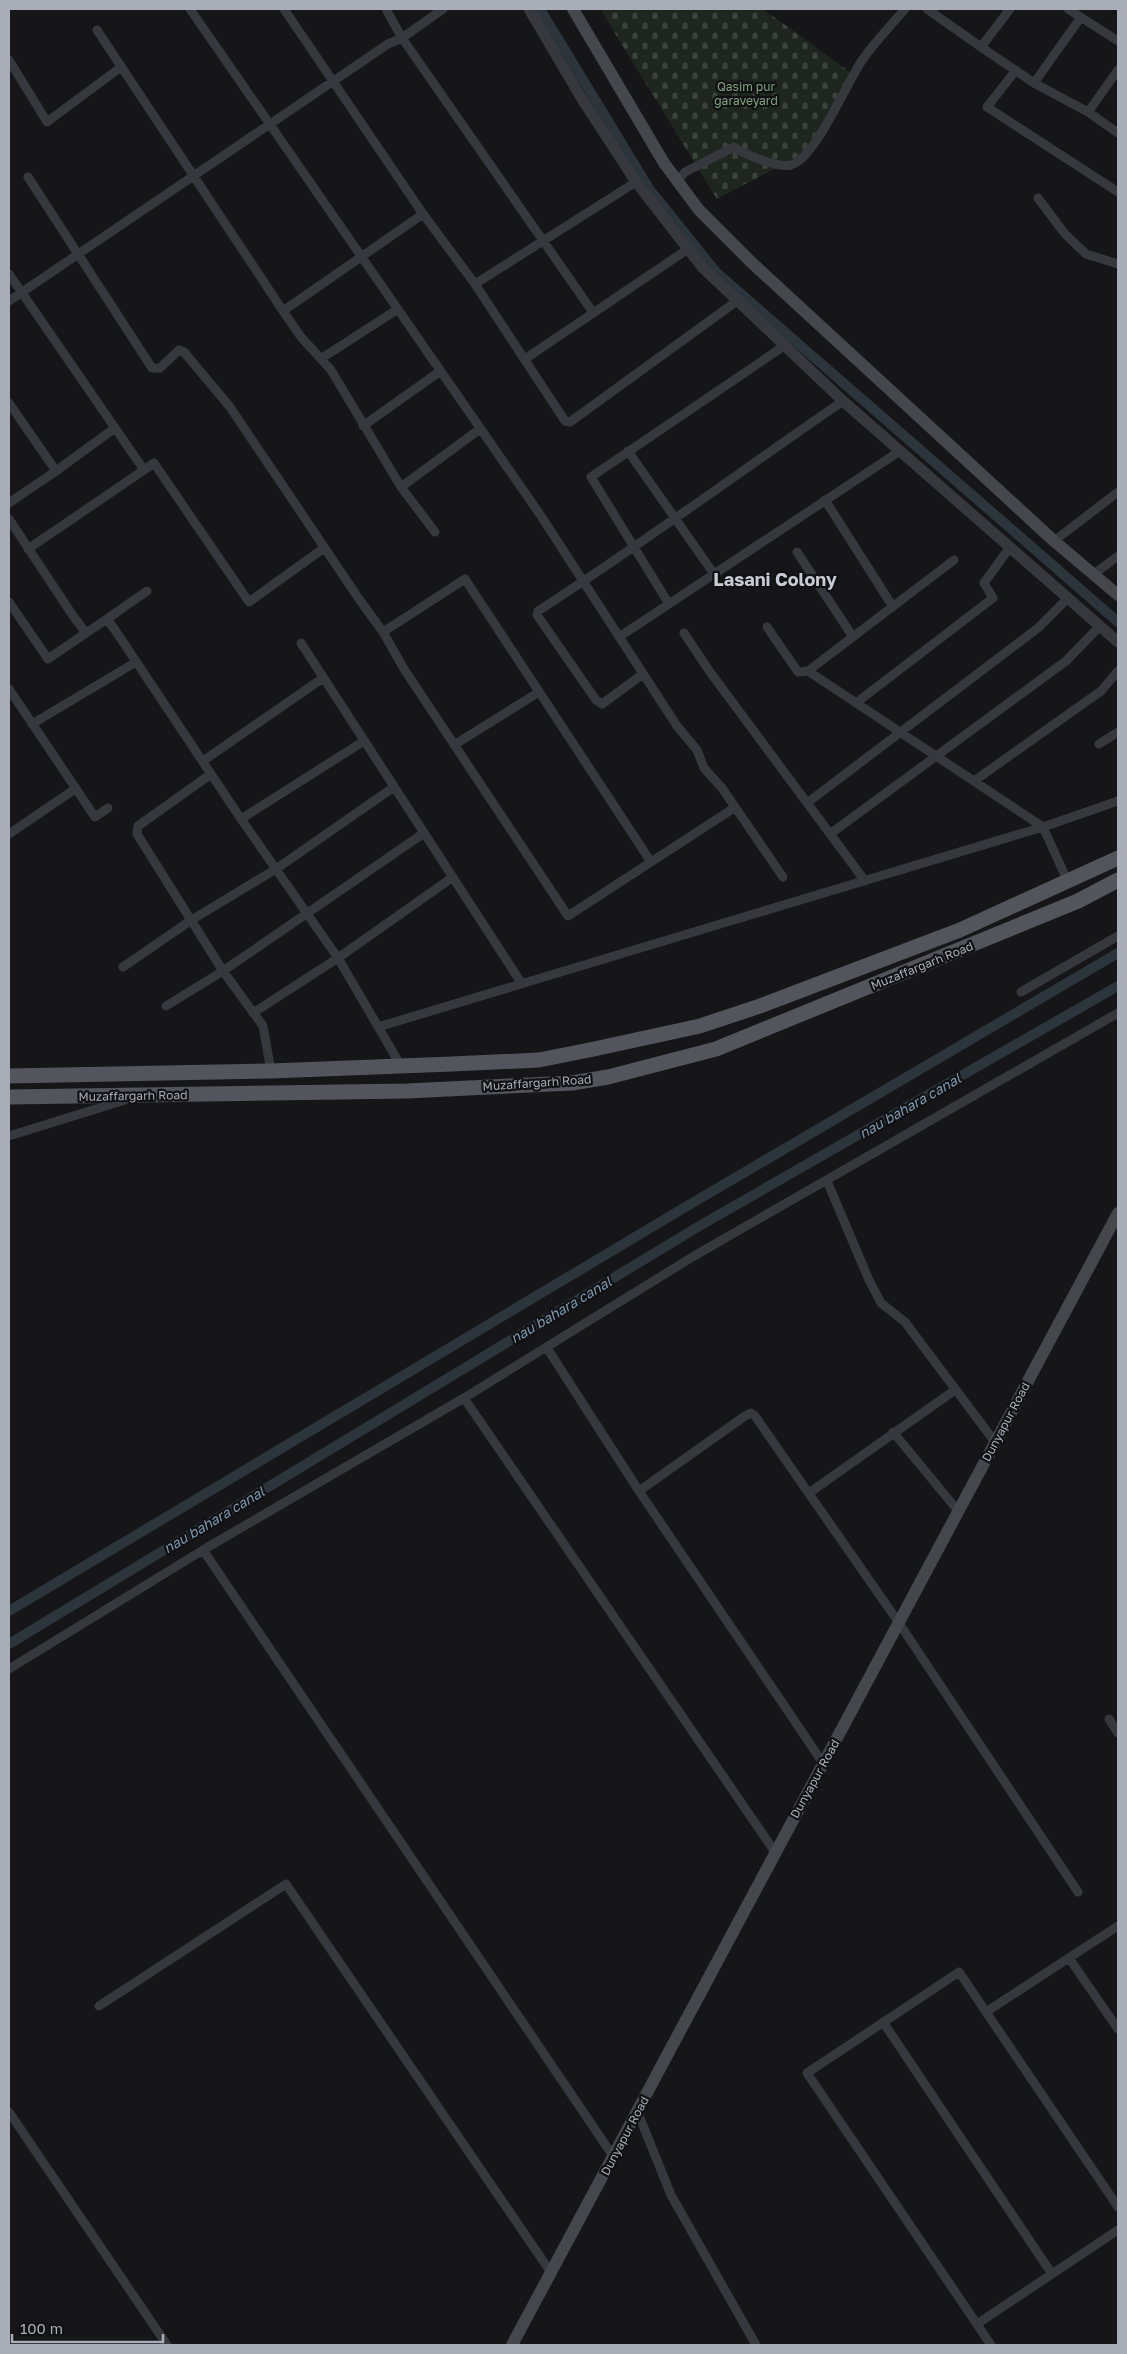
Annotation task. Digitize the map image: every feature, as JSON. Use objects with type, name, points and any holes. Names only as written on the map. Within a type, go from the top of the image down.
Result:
[{"type":"main road","points":[[573,9],[664,164],[698,210],[730,242],[1054,541],[1118,595]]},
{"type":"main road","name":"Muzaffargarh Road","points":[[9,1076],[271,1071],[539,1060],[700,1026],[770,1003],[960,930],[1118,858]]},
{"type":"main road","name":"Muzaffargarh Road","points":[[9,1097],[407,1091],[572,1083],[608,1077],[716,1049],[1078,901],[1118,880]]},
{"type":"main road","points":[[913,948],[921,966]]},
{"type":"main road","name":"Dunyapur Road","points":[[512,2345],[552,2274],[775,1852],[900,1623],[1118,1213]]},
{"type":"street","points":[[190,9],[362,256],[584,582],[677,726],[697,750],[704,768],[783,877]]},
{"type":"street","points":[[284,9],[423,214],[475,284],[565,421],[570,422],[737,301]]},
{"type":"street","points":[[386,9],[402,38],[592,312]]},
{"type":"street","points":[[9,301],[333,81],[388,44],[402,38],[443,9]]},
{"type":"street","points":[[529,9],[582,99],[636,182],[702,267],[843,401],[1118,642]]},
{"type":"street","points":[[677,180],[685,172],[734,148],[751,158],[790,165],[803,158],[832,114],[862,60],[905,9]]},
{"type":"street","points":[[927,9],[1034,83],[1088,112],[1118,133]]},
{"type":"street","points":[[981,47],[1010,9]]},
{"type":"street","points":[[1068,9],[1118,41]]},
{"type":"street","points":[[1034,83],[1081,17]]},
{"type":"street","points":[[97,30],[194,175],[282,312],[301,337],[322,358],[401,487],[435,532]]},
{"type":"street","points":[[9,60],[47,122],[121,67]]},
{"type":"street","points":[[1016,70],[987,107],[1118,192]]},
{"type":"street","points":[[1088,112],[1118,70]]},
{"type":"street","points":[[28,177],[152,368],[160,368],[179,350],[184,352],[230,408],[324,548],[384,632],[404,669],[568,916],[734,808]]},
{"type":"street","points":[[475,284],[636,182]]},
{"type":"street","points":[[1038,198],[1065,234],[1086,254],[1118,264]]},
{"type":"street","points":[[282,312],[423,214]]},
{"type":"street","points":[[524,359],[688,249]]},
{"type":"street","points":[[9,274],[144,470]]},
{"type":"street","points":[[322,358],[398,309]]},
{"type":"street","points":[[669,604],[591,476],[784,346]]},
{"type":"street","points":[[364,426],[440,372]]},
{"type":"street","points":[[643,674],[602,704],[596,700],[537,615],[538,611],[634,549],[675,518],[843,401]]},
{"type":"street","points":[[9,403],[56,471]]},
{"type":"street","points":[[9,502],[115,428]]},
{"type":"street","points":[[401,487],[480,429]]},
{"type":"street","points":[[628,451],[714,574]]},
{"type":"street","points":[[619,637],[900,451]]},
{"type":"street","points":[[28,548],[154,463],[249,602],[324,548]]},
{"type":"street","points":[[1054,541],[1118,492]]},
{"type":"street","points":[[825,500],[893,606]]},
{"type":"street","points":[[9,519],[86,633]]},
{"type":"street","points":[[856,703],[993,598],[984,583],[1010,547]]},
{"type":"street","points":[[797,552],[853,637]]},
{"type":"street","points":[[1094,574],[1118,556]]},
{"type":"street","points":[[767,628],[798,672],[808,671],[954,560]]},
{"type":"street","points":[[384,632],[465,579],[651,862]]},
{"type":"street","points":[[9,602],[48,659],[147,591]]},
{"type":"street","points":[[807,803],[1038,628],[1068,598]]},
{"type":"street","points":[[107,619],[241,819],[338,958],[401,1066]]},
{"type":"street","points":[[830,834],[1066,661],[1100,626]]},
{"type":"street","points":[[684,633],[865,881]]},
{"type":"street","points":[[301,643],[522,984]]},
{"type":"street","points":[[32,724],[136,662]]},
{"type":"street","points":[[808,671],[1043,827],[1068,882]]},
{"type":"street","points":[[974,781],[1101,691],[1118,671]]},
{"type":"street","points":[[203,761],[324,678]]},
{"type":"street","points":[[9,689],[95,817],[108,808]]},
{"type":"street","points":[[454,745],[539,692]]},
{"type":"street","points":[[1099,744],[1118,734]]},
{"type":"street","points":[[241,819],[364,741]]},
{"type":"street","points":[[211,774],[138,826],[137,834],[190,921],[263,1026],[271,1071]]},
{"type":"street","points":[[123,968],[190,921],[276,869],[394,787]]},
{"type":"street","points":[[9,834],[76,789]]},
{"type":"street","points":[[378,1027],[1043,827],[1118,801]]},
{"type":"street","points":[[166,1006],[223,971],[424,833]]},
{"type":"street","points":[[253,1013],[338,958],[452,877]]},
{"type":"street","points":[[1021,992],[1118,936]]},
{"type":"street","points":[[9,1669],[203,1550],[547,1348],[694,1256],[1118,1013]]},
{"type":"street","points":[[9,1136],[138,1096]]},
{"type":"street","points":[[827,1181],[868,1280],[881,1303],[905,1322],[995,1442]]},
{"type":"street","points":[[547,1348],[639,1491],[823,1763]]},
{"type":"street","points":[[809,1493],[893,1432],[956,1390]]},
{"type":"street","points":[[464,1398],[775,1852]]},
{"type":"street","points":[[639,1491],[751,1413],[900,1623],[1078,1892]]},
{"type":"street","points":[[893,1432],[958,1512]]},
{"type":"street","points":[[203,1550],[613,2156]]},
{"type":"street","points":[[1109,1719],[1118,1733]]},
{"type":"street","points":[[99,2006],[286,1884],[552,2274]]},
{"type":"street","points":[[986,2012],[1118,1926]]},
{"type":"street","points":[[1069,1958],[1118,2030]]},
{"type":"street","points":[[991,2345],[807,2073],[959,1972],[1118,2207]]},
{"type":"street","points":[[884,2022],[1052,2274]]},
{"type":"street","points":[[9,2112],[167,2345]]},
{"type":"street","points":[[638,2113],[671,2195],[756,2345]]},
{"type":"street","points":[[977,2324],[1118,2230]]},
{"type":"green space","name":"Qasim pur garaveyard","points":[[600,9],[763,9],[850,72],[810,150],[717,199]]},
{"type":"waterway","points":[[540,9],[650,190],[716,272],[1118,622]]},
{"type":"waterway","points":[[9,1611],[677,1212],[1118,953]]},
{"type":"waterway","name":"nau bahara canal","points":[[9,1644],[701,1225],[1118,986]]},
{"type":"district","name":"Lasani Colony","points":[[775,580]]}]
